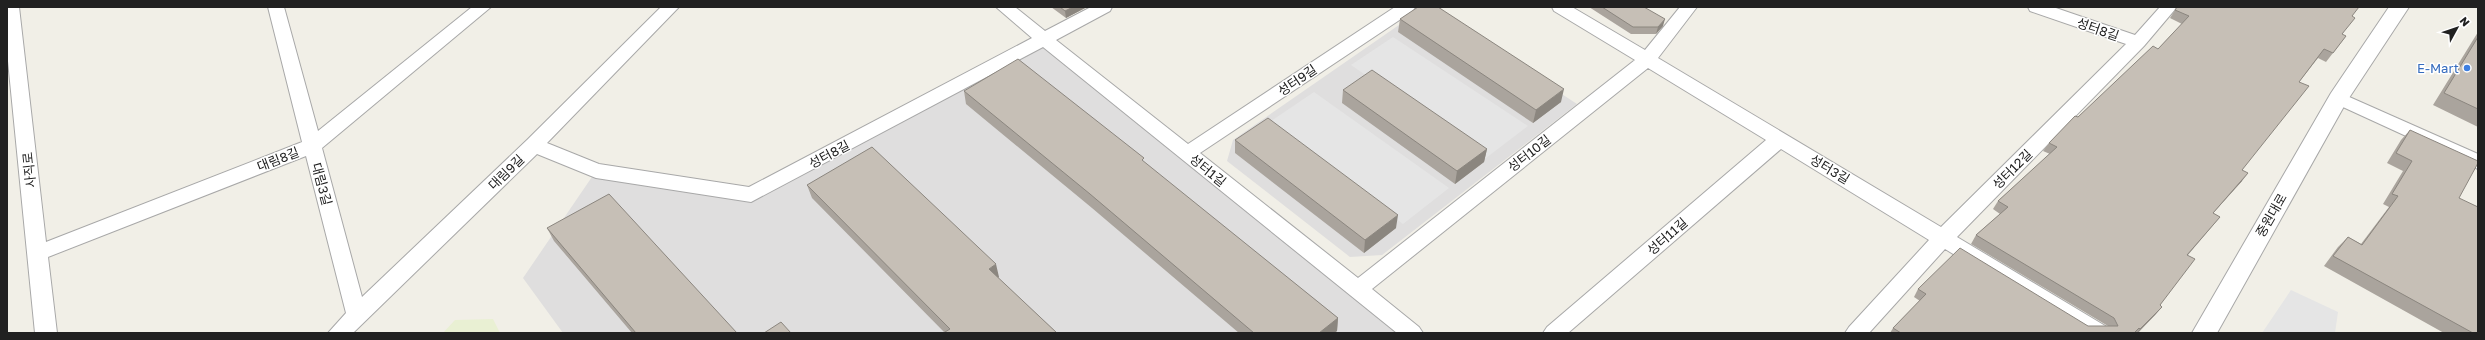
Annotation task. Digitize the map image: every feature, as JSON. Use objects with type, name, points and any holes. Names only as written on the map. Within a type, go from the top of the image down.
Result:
[{"type":"street","name":"사직로","points":[[11,7],[13,80],[38,253],[46,333]]},
{"type":"street","name":"대림3길","points":[[276,7],[357,316]]},
{"type":"street","name":"대림8길","points":[[38,253],[312,146],[483,7]]},
{"type":"street","name":"대림9길","points":[[339,333],[534,146],[671,7]]},
{"type":"street","name":"성터1길","points":[[1004,7],[1412,333]]},
{"type":"street","name":"성터8길","points":[[534,146],[596,171],[751,195],[1045,40],[1104,7]]},
{"type":"street","name":"성터9길","points":[[1187,153],[1407,7]]},
{"type":"street","name":"성터3길","points":[[1560,7],[2100,333]]},
{"type":"street","name":"성터10길","points":[[1358,289],[1647,60],[1689,7]]},
{"type":"street","name":"성터8길","points":[[2036,7],[2138,42]]},
{"type":"street","name":"성터12길","points":[[1856,333],[1943,238],[2138,42],[2169,7]]},
{"type":"street","name":"중원대로","points":[[2204,333],[2338,98],[2399,7]]},
{"type":"street","points":[[2338,98],[2478,162]]},
{"type":"street","name":"성터11길","points":[[1554,333],[1780,139]]},
{"type":"shaded area","points":[[1425,7],[1429,7],[1577,104],[1382,255],[1350,257],[1227,161],[1233,140]]},
{"type":"shaded area","points":[[1393,37],[1528,126],[1486,158],[1351,65]]},
{"type":"shaded area","points":[[1045,40],[1408,333],[563,333],[523,278],[596,171],[751,195]]},
{"type":"shaded area","points":[[1314,92],[1449,188],[1403,224],[1268,123]]},
{"type":"shaded area","points":[[2291,290],[2338,312],[2335,333],[2262,333]]},
{"type":"green space","points":[[493,319],[500,333],[443,333],[455,320]]},
{"type":"building","points":[[1060,7],[1073,7],[1065,11]]},
{"type":"building","points":[[1418,7],[1438,7],[1564,89],[1536,110],[1400,19]]},
{"type":"building","points":[[1602,7],[1644,7],[1665,19],[1658,27],[1633,27]]},
{"type":"building","points":[[2177,7],[2359,7],[2352,16],[2355,18],[2342,34],[2346,36],[2333,53],[2324,49],[2299,82],[2309,86],[2242,170],[2248,173],[2213,213],[2220,217],[2187,255],[2195,259],[2160,305],[2162,307],[2134,333],[1901,333],[1893,328],[1926,294],[1918,289],[1960,248],[2088,326],[2118,326],[2114,318],[1976,235],[2008,207],[1998,201],[2057,147],[2049,143],[2075,116],[2078,117],[2153,46],[2158,49],[2189,16],[2175,10]]},
{"type":"building","points":[[2478,37],[2478,109],[2444,93]]},
{"type":"building","points":[[1018,59],[1144,158],[1142,160],[1338,318],[1319,333],[1254,333],[1090,194],[964,91]]},
{"type":"building","points":[[1372,70],[1487,149],[1457,171],[1343,90]]},
{"type":"building","points":[[1268,118],[1398,215],[1365,240],[1235,140]]},
{"type":"building","points":[[2410,130],[2478,161],[2459,198],[2478,207],[2478,333],[2473,333],[2333,256],[2348,237],[2362,245],[2398,196],[2392,194],[2412,161],[2396,153]]},
{"type":"building","points":[[872,147],[996,264],[989,269],[1057,333],[945,332],[950,329],[807,185]]},
{"type":"building","points":[[609,194],[737,333],[636,333],[547,228]]},
{"type":"building","points":[[781,322],[791,333],[764,333]]},
{"type":"place","name":"E-Mart","points":[[2467,68]]}]
